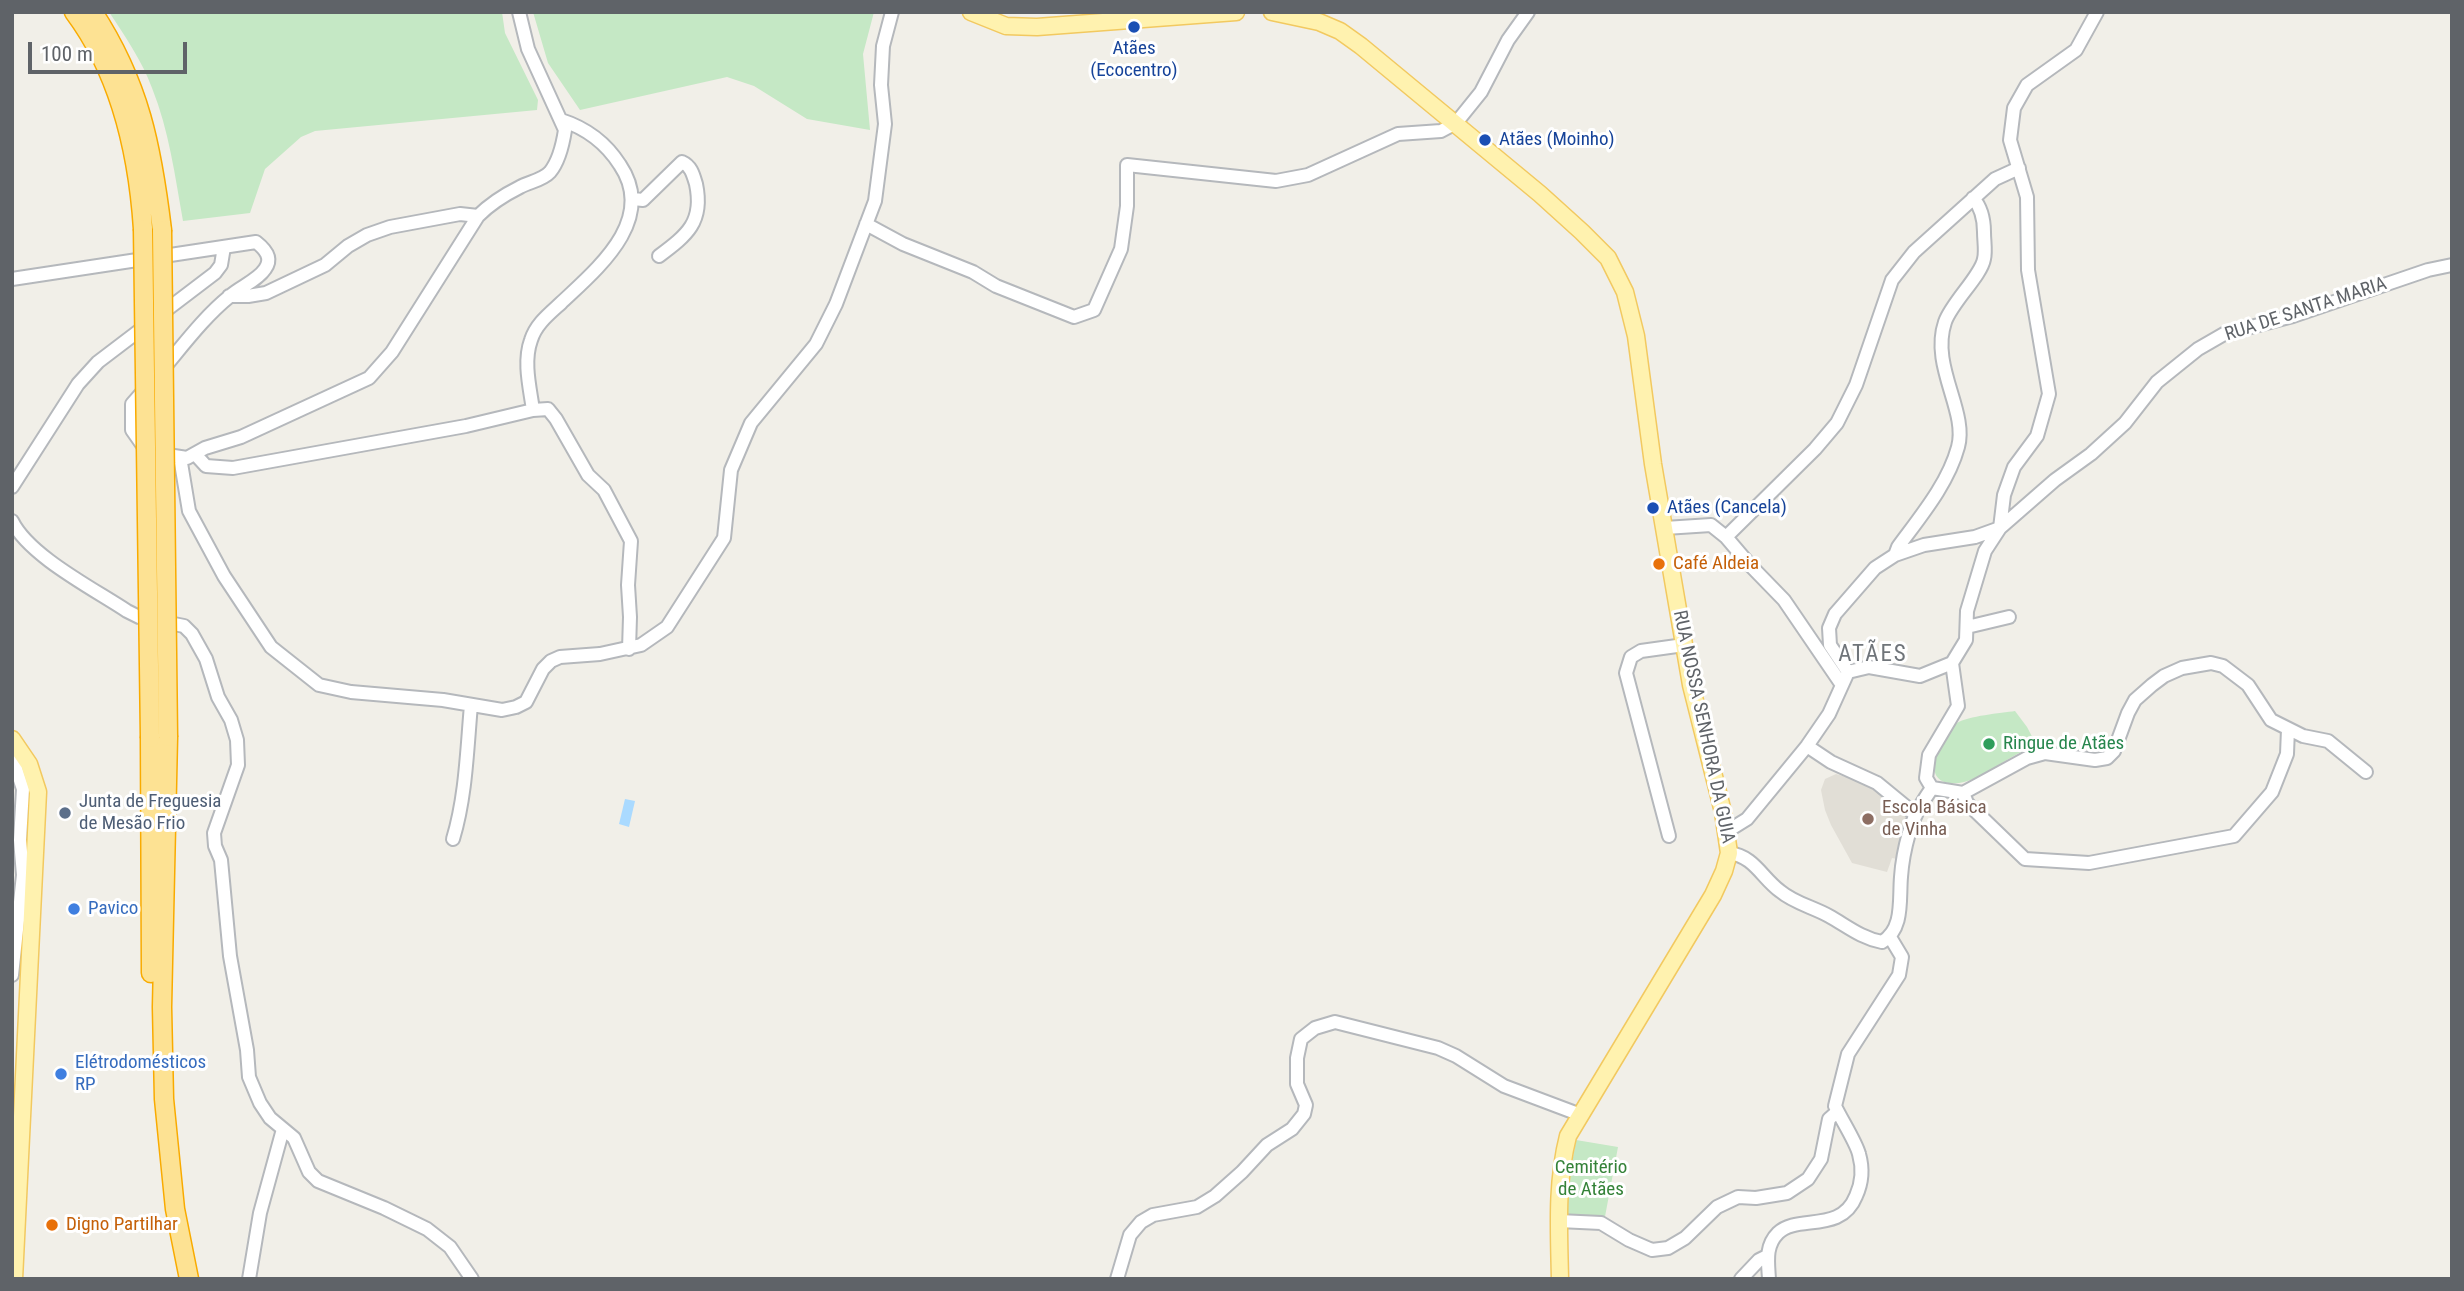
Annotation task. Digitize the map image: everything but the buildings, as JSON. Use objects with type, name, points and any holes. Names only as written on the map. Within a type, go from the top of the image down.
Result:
[{"type":"highway","points":[[74,12],[109,76],[130,131],[139,181],[143,229],[159,738],[164,1099],[175,1209],[189,1279]]},
{"type":"highway","points":[[93,12],[104,28],[138,100],[149,141],[162,230],[159,738],[152,1055],[170,1223],[181,1279]]},
{"type":"main road","points":[[971,12],[1006,26],[1037,27],[1236,12]]},
{"type":"main road","name":"RUA NOSSA SENHORA DA GUIA","points":[[1272,12],[1319,22],[1340,31],[1397,73],[1574,224],[1608,258],[1625,292],[1636,336],[1653,464],[1691,685],[1717,781],[1729,853],[1713,895],[1569,1136],[1562,1160],[1559,1193],[1560,1279]]},
{"type":"main road","points":[[14,1279],[37,792],[35,777],[17,745]]},
{"type":"street","points":[[12,279],[256,242],[266,250],[269,260],[265,271],[229,296],[132,404],[132,430],[145,450],[187,458],[205,448],[241,437],[369,378],[392,352],[478,216],[490,204],[545,177],[551,171],[563,144],[565,130],[528,49],[519,12]]},
{"type":"street","points":[[180,457],[189,511],[224,576],[271,647],[319,685],[351,692],[443,700],[502,710],[526,702],[543,669],[551,661],[641,645],[667,627],[724,538],[732,470],[751,423],[816,344],[836,304],[875,201],[885,124],[881,85],[883,46],[892,12]]},
{"type":"street","points":[[866,225],[903,244],[963,268],[996,286],[1074,317],[1094,310],[1121,248],[1127,165],[1276,181],[1308,176],[1398,134],[1441,131],[1456,123],[1481,92],[1508,40],[1528,12]]},
{"type":"street","points":[[1726,832],[1746,819],[1807,746],[1829,714],[1848,673],[1869,667],[1920,676],[1952,663],[1966,640],[1967,611],[1984,551],[2000,528],[2004,495],[2014,467],[2037,436],[2049,394],[2028,270],[2027,197],[2010,140],[2014,108],[2027,85],[2076,50],[2097,12]]},
{"type":"street","points":[[533,410],[528,379],[531,340],[542,319],[609,254],[627,228],[633,199],[630,178],[613,153],[576,125],[561,120]]},
{"type":"street","points":[[633,199],[643,200],[682,162],[688,165],[694,175],[698,196],[691,229],[659,256]]},
{"type":"street","points":[[1726,537],[1815,449],[1837,423],[1856,385],[1892,280],[1914,252],[1995,178],[2019,168]]},
{"type":"street","points":[[1895,555],[1938,491],[1959,444],[1958,422],[1944,374],[1942,351],[1944,324],[1984,261],[1984,224],[1979,205],[1973,198]]},
{"type":"street","points":[[229,296],[266,293],[325,265],[366,235],[390,227],[460,214],[478,216]]},
{"type":"street","points":[[12,487],[78,384],[99,362],[215,273],[221,265],[224,247]]},
{"type":"street","name":"RUA DE SANTA MARIA","points":[[1848,673],[1830,645],[1829,628],[1835,614],[1875,568],[1895,555],[1924,545],[1975,537],[2000,528],[2055,480],[2100,446],[2125,423],[2157,382],[2198,349],[2224,334],[2293,316],[2428,270],[2452,265]]},
{"type":"street","points":[[195,454],[206,466],[233,468],[548,409],[588,475],[604,490],[631,541],[628,585],[629,649]]},
{"type":"street","points":[[12,521],[23,538],[40,554],[127,611],[139,617],[184,626],[192,634],[206,659],[212,682],[231,720],[237,740],[238,765],[214,833],[215,846],[221,860],[228,944],[247,1050],[249,1077],[260,1103],[271,1118],[294,1138],[309,1172],[318,1181],[427,1229],[450,1247],[472,1279]]},
{"type":"street","points":[[1665,528],[1711,524],[1726,537],[1784,600],[1842,685]]},
{"type":"street","points":[[1967,627],[2009,617]]},
{"type":"street","points":[[1669,836],[1626,673],[1631,657],[1641,651],[1684,645]]},
{"type":"street","points":[[1931,788],[1926,778],[1929,755],[1958,706],[1952,663]]},
{"type":"street","points":[[1931,788],[1963,793],[2027,758],[2045,753],[2095,760],[2107,758],[2114,751],[2128,713],[2136,701],[2164,676],[2182,667],[2211,663],[2223,666],[2248,685],[2271,720],[2302,736],[2328,741],[2366,772]]},
{"type":"street","points":[[453,839],[465,774],[471,705]]},
{"type":"street","points":[[1963,793],[1967,803],[2025,859],[2089,863],[2234,836],[2272,792],[2287,754],[2288,729]]},
{"type":"street","points":[[12,975],[21,893],[23,789],[16,768],[17,745]]},
{"type":"street","points":[[1807,746],[1831,762],[1877,783],[1916,815]]},
{"type":"street","points":[[1729,853],[1739,854],[1754,864],[1778,891],[1793,900],[1828,915],[1867,939],[1882,942],[1890,937],[1899,919],[1901,873],[1909,831],[1931,788]]},
{"type":"street","points":[[1769,1279],[1767,1256],[1779,1232],[1793,1226],[1817,1223],[1839,1216],[1853,1204],[1862,1183],[1859,1153],[1835,1106],[1848,1054],[1899,975],[1902,957],[1890,937]]},
{"type":"street","points":[[13,967],[31,947]]},
{"type":"street","points":[[12,983],[29,977]]},
{"type":"street","points":[[12,983],[28,994]]},
{"type":"street","points":[[1117,1279],[1130,1235],[1141,1222],[1153,1215],[1197,1207],[1215,1196],[1267,1145],[1292,1129],[1304,1114],[1306,1105],[1297,1084],[1297,1058],[1301,1039],[1315,1028],[1335,1022],[1438,1048],[1504,1086],[1581,1115]]},
{"type":"street","points":[[1559,1221],[1601,1223],[1652,1251],[1668,1248],[1685,1238],[1717,1207],[1738,1197],[1756,1198],[1787,1193],[1808,1179],[1821,1159],[1829,1119],[1837,1112]]},
{"type":"street","points":[[248,1279],[260,1213],[283,1129]]},
{"type":"street","points":[[1741,1279],[1759,1260],[1767,1256]]},
{"type":"shaded area","name":"Escola Básica de Vinha","points":[[1836,774],[1874,785],[1910,814],[1897,859],[1892,858],[1887,872],[1852,863],[1831,825],[1821,790],[1825,779]]},
{"type":"green space","points":[[109,12],[502,12],[505,33],[538,100],[537,110],[315,131],[301,137],[265,169],[250,213],[183,221],[171,153],[158,104],[138,58]]},
{"type":"green space","points":[[533,12],[874,12],[863,54],[870,130],[807,119],[754,86],[727,77],[580,110],[548,63]]},
{"type":"green space","points":[[2015,711],[2037,746],[1969,781],[1946,782],[1938,778],[1934,770],[1938,749],[1957,723]]},
{"type":"green space","name":"Cemitério de Atães","points":[[1576,1140],[1618,1147],[1604,1222],[1567,1216],[1564,1210]]},
{"type":"water","points":[[625,799],[635,801],[629,827],[619,824]]},
{"type":"place","name":"Atães (Ecocentro)","points":[[1134,27]]},
{"type":"place","name":"Atães (Moinho)","points":[[1485,140]]},
{"type":"place","name":"Atães (Cancela)","points":[[1653,508]]},
{"type":"place","name":"Café Aldeia","points":[[1659,564]]},
{"type":"place","name":"Ringue de Atães","points":[[1989,744]]},
{"type":"place","name":"Junta de Freguesia de Mesão Frio","points":[[65,813]]},
{"type":"place","name":"Escola Básica de Vinha","points":[[1868,819]]},
{"type":"place","name":"Pavico","points":[[74,909]]},
{"type":"place","name":"Elétrodomésticos RP","points":[[61,1074]]},
{"type":"place","name":"Digno Partilhar","points":[[52,1225]]},
{"type":"district","name":"ATÃES","points":[[1873,655]]}]
